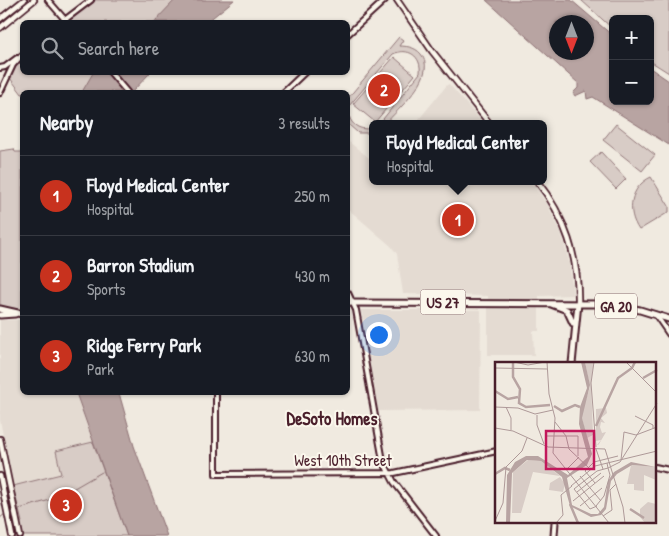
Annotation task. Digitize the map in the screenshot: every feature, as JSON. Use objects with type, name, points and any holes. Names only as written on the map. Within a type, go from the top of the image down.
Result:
[{"type":"main road","points":[[0,19],[24,0]]},
{"type":"main road","points":[[0,28],[34,0]]},
{"type":"main road","points":[[397,0],[432,52],[487,120]]},
{"type":"main road","points":[[540,185],[554,207],[566,232],[573,253],[578,303]]},
{"type":"main road","name":"US 27","points":[[350,303],[578,303],[572,362]]},
{"type":"main road","name":"US 27","points":[[546,303],[569,312],[574,332]]},
{"type":"main road","name":"GA 20","points":[[578,303],[606,304],[655,314],[669,319]]},
{"type":"main road","points":[[0,309],[20,314]]},
{"type":"main road","points":[[0,315],[20,314]]},
{"type":"main road","points":[[0,439],[20,536]]},
{"type":"main road","points":[[0,476],[12,536]]},
{"type":"street","points":[[48,0],[63,20]]},
{"type":"street","points":[[67,20],[91,0]]},
{"type":"street","points":[[350,32],[384,0]]},
{"type":"street","points":[[7,79],[0,69],[20,57]]},
{"type":"street","points":[[0,93],[13,65],[20,58]]},
{"type":"street","points":[[113,75],[125,90]]},
{"type":"street","points":[[286,90],[302,75]]},
{"type":"street","points":[[350,303],[359,325],[383,462],[389,473],[436,536]]},
{"type":"street","points":[[655,314],[669,334]]},
{"type":"street","name":"West 10th Street","points":[[216,395],[216,474],[389,473],[495,451]]},
{"type":"street","points":[[656,467],[669,470]]},
{"type":"shaded area","points":[[94,0],[206,0],[183,20],[70,20]]},
{"type":"shaded area","points":[[175,0],[234,0],[209,20],[156,20]]},
{"type":"shaded area","points":[[486,0],[571,0],[588,15],[549,15],[549,57]]},
{"type":"shaded area","points":[[581,0],[669,0],[669,73],[654,64],[654,15],[609,15],[609,25]]},
{"type":"shaded area","points":[[594,20],[609,33],[609,105],[654,105],[654,71],[669,81],[669,145],[593,97],[587,99],[586,91],[575,96],[573,93],[578,88],[578,83],[553,60],[594,60]]},
{"type":"shaded area","points":[[399,37],[403,40],[399,46],[413,48],[419,51],[423,57],[425,65],[424,74],[420,83],[406,102],[389,120],[382,120],[420,73],[419,62],[413,54],[399,52],[393,54],[350,105],[350,96]]},
{"type":"shaded area","points":[[394,57],[415,75],[377,120],[373,120],[353,104]]},
{"type":"shaded area","points":[[20,62],[20,75],[128,75],[111,90],[20,91],[10,78],[14,66]]},
{"type":"shaded area","points":[[92,75],[148,75],[134,90],[83,90]]},
{"type":"shaded area","points":[[449,84],[480,120],[418,120]]},
{"type":"shaded area","points":[[350,119],[358,127],[369,129],[369,133],[358,133],[350,126]]},
{"type":"shaded area","points":[[616,124],[655,155],[642,171],[603,140]]},
{"type":"shaded area","points":[[350,143],[369,158],[369,185],[534,185],[547,204],[561,232],[570,265],[573,295],[539,296],[539,331],[533,331],[534,355],[488,355],[488,296],[403,294],[397,254],[391,246],[350,211]]},
{"type":"shaded area","points":[[14,149],[15,152],[20,152],[20,309],[0,307],[0,151]]},
{"type":"shaded area","points":[[601,152],[626,179],[616,189],[590,162]]},
{"type":"shaded area","points":[[651,177],[669,206],[669,212],[639,230],[632,215],[632,200],[638,187]]},
{"type":"shaded area","points":[[361,310],[481,310],[480,410],[378,411]]},
{"type":"shaded area","points":[[0,320],[20,320],[20,395],[77,395],[93,442],[56,451],[61,474],[13,486],[0,420]]},
{"type":"shaded area","points":[[77,395],[120,395],[134,446],[167,536],[127,536]]},
{"type":"shaded area","points":[[93,442],[127,536],[22,536],[20,523],[22,522],[13,486],[61,474],[56,451]]},
{"type":"waterway","points":[[9,512],[57,498],[102,472]]},
{"type":"waterway","points":[[0,518],[5,514]]},
{"type":"place","name":"Barron Stadium","points":[[384,90]]},
{"type":"place","name":"Floyd Medical Center","points":[[458,220]]},
{"type":"place","name":"Ridge Ferry Park","points":[[66,505]]},
{"type":"district","name":"DeSoto Homes","points":[[332,418]]}]
